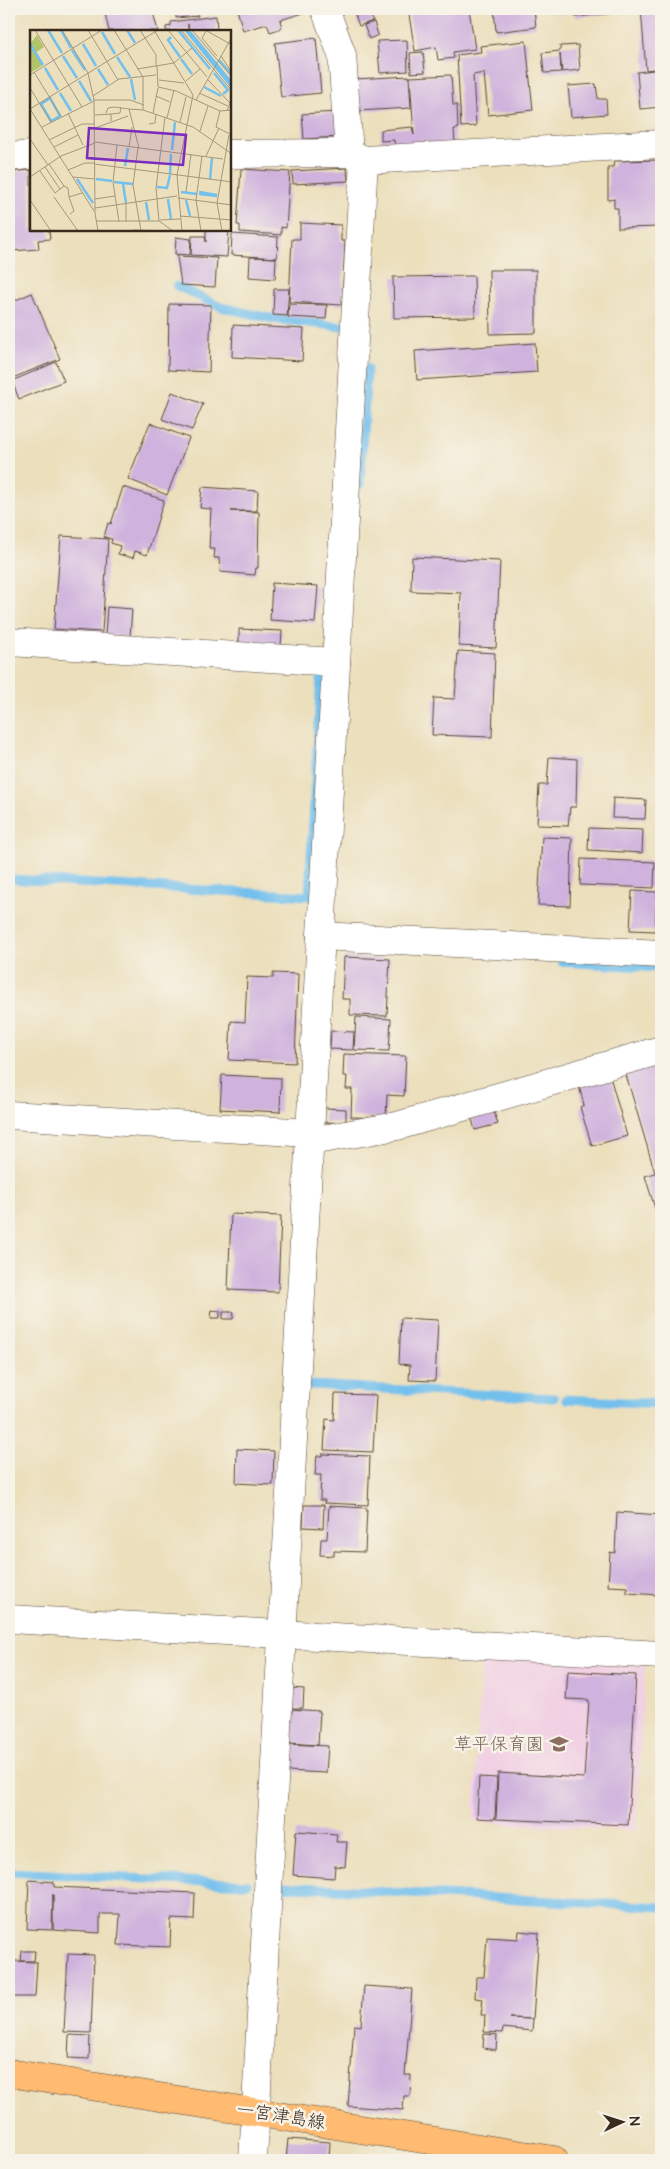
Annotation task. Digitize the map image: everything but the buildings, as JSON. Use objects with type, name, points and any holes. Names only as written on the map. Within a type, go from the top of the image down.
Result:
[{"type":"main road","name":"一宮津島線","points":[[9,2073],[554,2160]]},
{"type":"street","points":[[254,2160],[336,662],[356,157],[342,54],[325,9]]},
{"type":"street","points":[[231,154],[356,157],[661,144]]},
{"type":"street","points":[[9,157],[30,155]]},
{"type":"street","points":[[9,642],[336,662]]},
{"type":"street","points":[[321,936],[661,954]]},
{"type":"street","points":[[9,1115],[310,1137],[397,1126],[661,1050]]},
{"type":"street","points":[[9,1619],[661,1656]]},
{"type":"shaded area","name":"草平保育園","points":[[482,1656],[645,1665],[636,1831],[473,1822]]},
{"type":"waterway","points":[[177,286],[221,307],[274,319],[344,327]]},
{"type":"waterway","points":[[360,484],[367,368]]},
{"type":"waterway","points":[[309,896],[321,674]]},
{"type":"waterway","points":[[9,879],[309,896]]},
{"type":"waterway","points":[[562,962],[661,968]]},
{"type":"waterway","points":[[311,1385],[554,1398]]},
{"type":"waterway","points":[[566,1399],[661,1404]]},
{"type":"waterway","points":[[9,1872],[247,1884]]},
{"type":"waterway","points":[[279,1886],[661,1907]]},
{"type":"place","name":"草平保育園","points":[[559,1744]]}]
